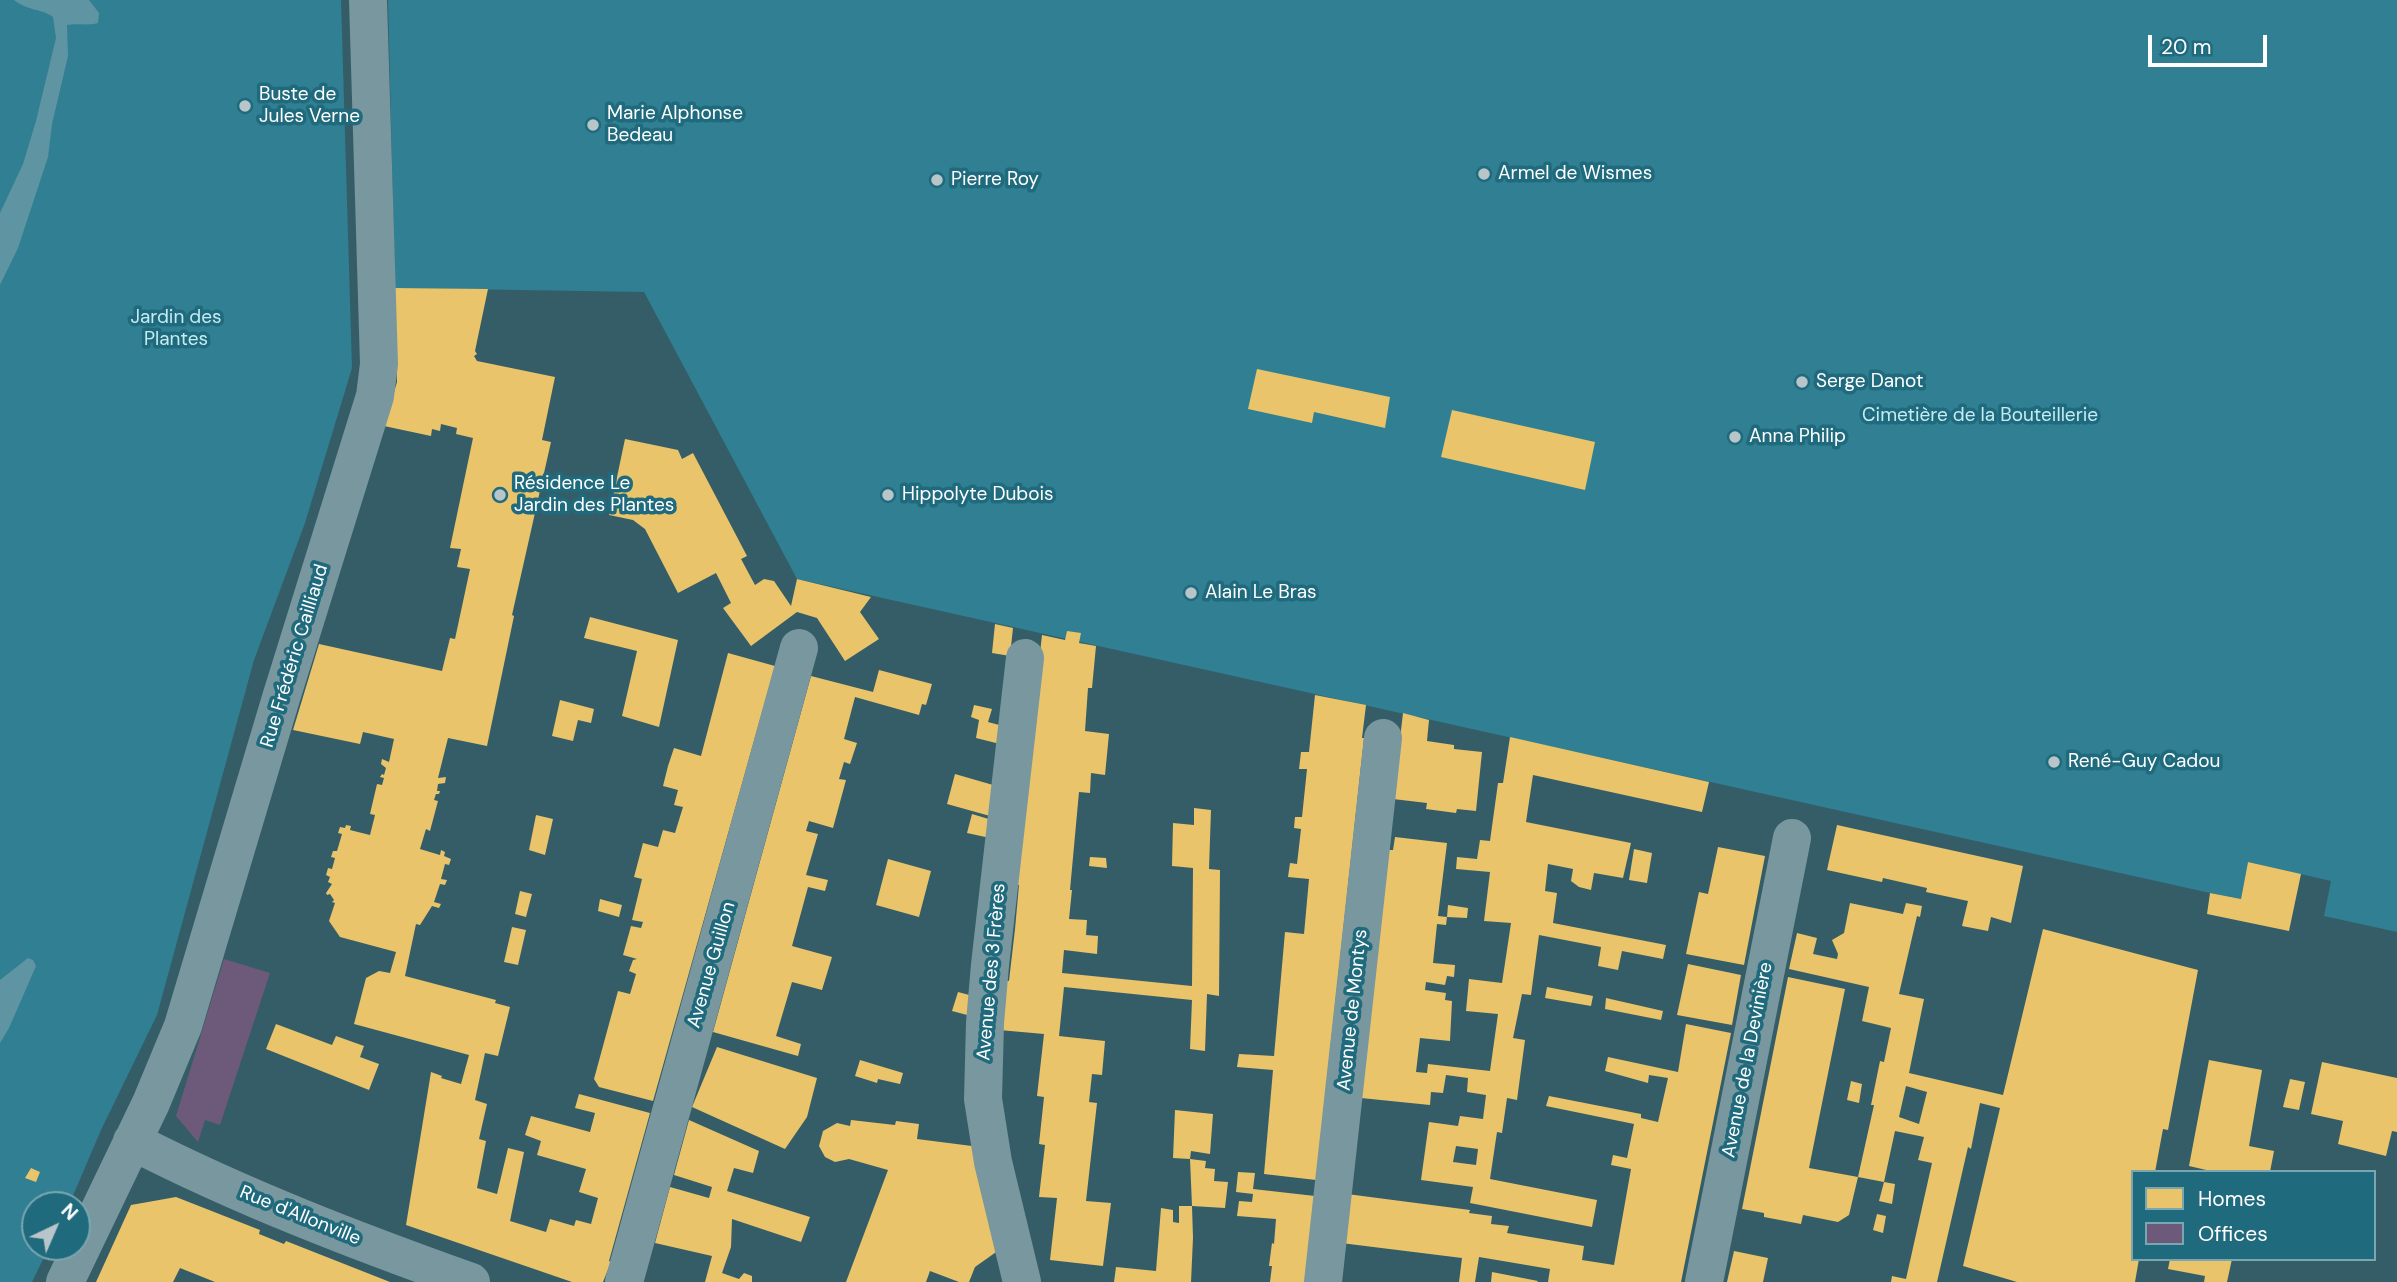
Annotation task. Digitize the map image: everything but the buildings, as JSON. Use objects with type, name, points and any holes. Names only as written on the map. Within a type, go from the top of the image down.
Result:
[{"type":"street","name":"Rue Frédéric Cailliaud","points":[[65,1282],[183,1026],[375,396],[379,364],[368,0]]},
{"type":"street","name":"Avenue Guillon","points":[[624,1282],[799,648]]},
{"type":"street","name":"Avenue des 3 Frères","points":[[1022,1282],[993,1163],[984,1099],[989,964],[1025,658]]},
{"type":"street","name":"Avenue de Montys","points":[[1323,1282],[1382,738]]},
{"type":"street","name":"Avenue de la Devinière","points":[[1704,1282],[1792,838]]},
{"type":"street","name":"Rue d'Allonville","points":[[132,1141],[264,1202],[471,1282]]},
{"type":"green space","name":"Jardin des Plantes","points":[[0,0],[341,0],[352,368],[305,523],[254,660],[157,1015],[101,1130],[75,1191],[21,1191],[21,1261],[42,1261],[32,1282],[0,1282]]},
{"type":"green space","name":"Cimetière de la Bouteillerie","points":[[388,0],[2397,0],[2397,932],[2324,916],[2331,881],[2248,862],[2241,899],[2210,893],[797,579],[644,292],[395,288]]},
{"type":"shaded area","points":[[14,0],[89,0],[99,13],[98,23],[67,25],[68,56],[52,124],[48,157],[18,248],[0,285],[0,213],[23,164],[56,38],[53,17]]},
{"type":"shaded area","points":[[28,958],[33,960],[36,966],[0,1043],[0,980]]},
{"type":"place","name":"Buste de Jules Verne","points":[[245,106]]},
{"type":"place","name":"Marie Alphonse Bedeau","points":[[593,125]]},
{"type":"place","name":"Armel de Wismes","points":[[1484,174]]},
{"type":"place","name":"Pierre Roy","points":[[937,180]]},
{"type":"place","name":"Serge Danot","points":[[1802,382]]},
{"type":"place","name":"Anna Philip","points":[[1735,437]]},
{"type":"place","name":"Résidence Le Jardin des Plantes","points":[[500,495]]},
{"type":"place","name":"Hippolyte Dubois","points":[[888,495]]},
{"type":"place","name":"Alain Le Bras","points":[[1191,593]]},
{"type":"place","name":"René-Guy Cadou","points":[[2054,762]]}]
